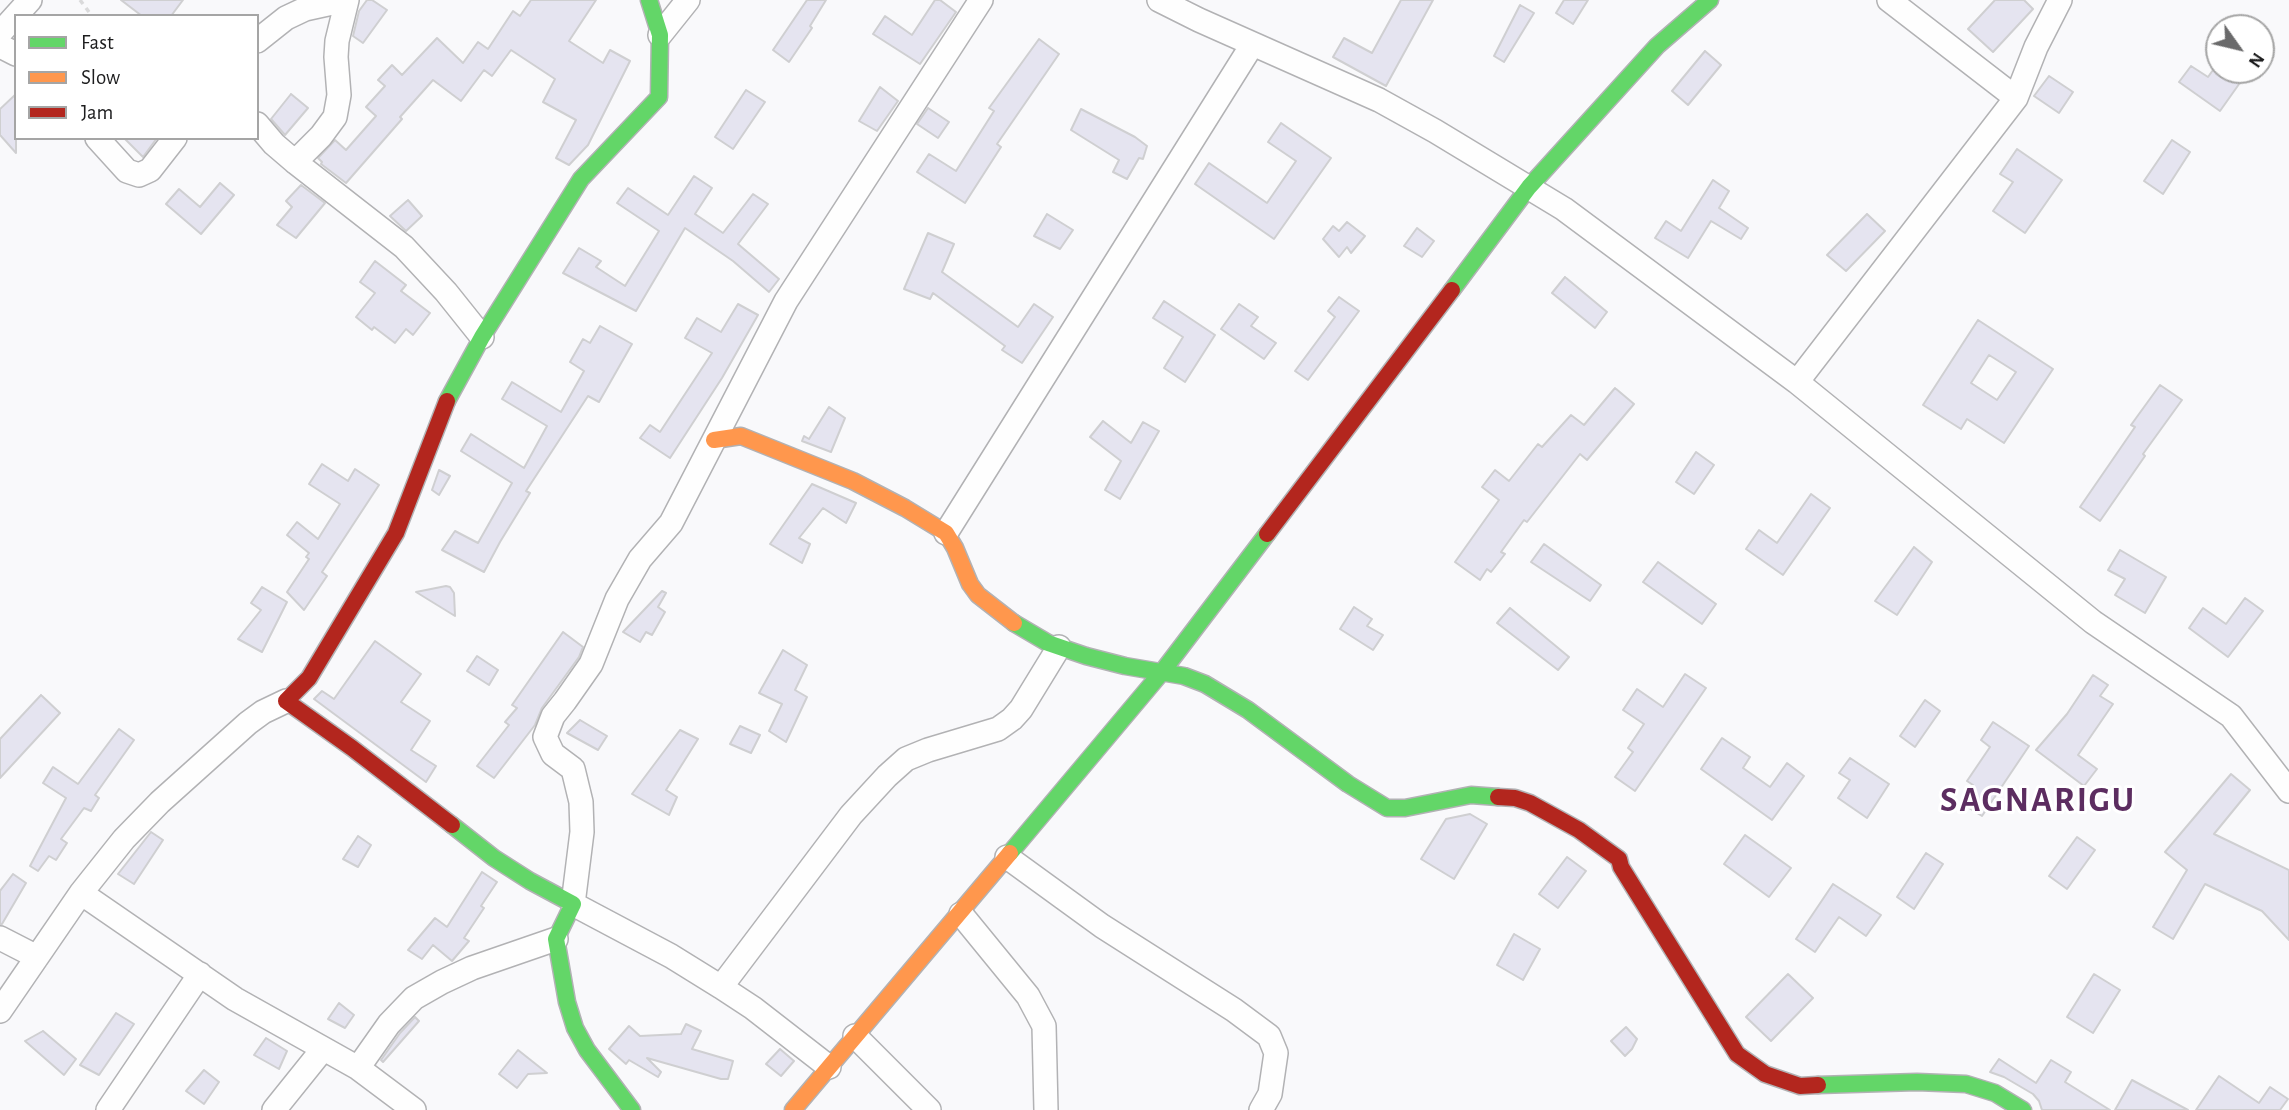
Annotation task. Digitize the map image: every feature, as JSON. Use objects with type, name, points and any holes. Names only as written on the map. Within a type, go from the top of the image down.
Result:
[{"type":"street","points":[[17,14],[30,0]]},
{"type":"street","points":[[259,39],[286,18],[305,9],[346,0],[337,41],[339,95],[335,117],[321,136],[295,162]]},
{"type":"street","points":[[0,1011],[81,893],[124,839],[160,802],[248,723],[286,701],[314,671],[396,533],[443,409],[482,337],[581,178],[659,97],[660,35],[649,0]]},
{"type":"street","points":[[660,35],[688,0]]},
{"type":"street","points":[[632,1110],[587,1050],[575,1028],[567,1002],[556,939],[573,904],[582,832],[581,802],[573,769],[553,754],[545,737],[552,716],[591,664],[617,598],[640,559],[671,523],[786,301],[981,0]]},
{"type":"street","points":[[1159,0],[1252,45],[1379,100],[1564,209],[1797,382],[2093,622],[2231,716],[2289,791]]},
{"type":"street","points":[[793,1110],[961,914],[1162,672],[1529,187],[1657,46],[1710,0]]},
{"type":"street","points":[[1889,0],[2016,98]]},
{"type":"street","points":[[1797,382],[2016,98],[2036,47],[2060,0]]},
{"type":"street","points":[[0,33],[14,18]]},
{"type":"street","points":[[946,533],[1252,45]]},
{"type":"street","points":[[259,126],[295,162],[404,247],[446,292],[482,337]]},
{"type":"street","points":[[99,140],[127,171],[139,175],[150,170],[173,140]]},
{"type":"street","points":[[714,440],[741,436],[853,481],[946,533],[978,595],[1020,628],[1059,647],[1125,666],[1184,676],[1205,684],[1248,710],[1348,784],[1387,808],[1405,808],[1471,795],[1515,798],[1530,803],[1578,830],[1619,859],[1621,867],[1737,1054],[1765,1074],[1800,1086],[1917,1082],[1966,1084],[1995,1093],[2023,1110]]},
{"type":"street","points":[[721,988],[851,814],[887,776],[917,754],[998,729],[1012,719],[1059,647]]},
{"type":"street","points":[[286,701],[352,748],[494,858],[530,881],[671,956],[753,1008],[829,1067]]},
{"type":"street","points":[[1007,857],[1102,926],[1234,1010],[1269,1036],[1276,1053],[1270,1094],[1261,1110]]},
{"type":"street","points":[[81,893],[235,999],[358,1068],[414,1110]]},
{"type":"street","points":[[961,914],[1028,996],[1044,1026],[1045,1110]]},
{"type":"street","points":[[0,939],[37,957]]},
{"type":"street","points":[[358,1068],[389,1024],[415,998],[472,968],[556,939]]},
{"type":"street","points":[[108,1110],[200,974]]},
{"type":"street","points":[[855,1036],[917,1105]]},
{"type":"street","points":[[274,1110],[323,1049]]},
{"type":"building","points":[[121,0],[183,0],[172,14],[139,14]]},
{"type":"building","points":[[367,0],[372,0],[387,10],[363,43],[353,36],[359,11]]},
{"type":"building","points":[[531,0],[596,0],[569,41],[603,63],[610,50],[630,61],[588,145],[569,165],[556,158],[576,120],[543,102],[555,79],[511,50],[492,76],[484,70],[461,101],[433,80],[346,183],[321,164],[318,158],[335,140],[346,150],[376,116],[366,107],[385,86],[378,80],[392,65],[402,75],[437,38],[463,63],[478,42],[488,49],[513,11],[520,16]]},
{"type":"building","points":[[807,0],[826,0],[810,26],[812,28],[789,62],[773,50]]},
{"type":"building","points":[[935,0],[940,0],[956,12],[920,64],[873,34],[885,16],[912,35]]},
{"type":"building","points":[[1401,0],[1433,0],[1386,86],[1333,57],[1344,38],[1372,53]]},
{"type":"building","points":[[1564,0],[1588,0],[1573,24],[1556,13]]},
{"type":"building","points":[[1995,0],[2024,0],[2033,9],[1993,52],[1968,29]]},
{"type":"building","points":[[1520,5],[1534,13],[1504,62],[1494,56]]},
{"type":"building","points":[[1039,39],[1059,54],[997,144],[1001,147],[965,203],[917,172],[929,154],[956,171],[994,111],[989,108]]},
{"type":"building","points":[[1705,51],[1721,65],[1688,105],[1672,91]]},
{"type":"building","points":[[2191,66],[2205,75],[2205,84],[2239,84],[2220,111],[2179,82]]},
{"type":"building","points":[[2049,76],[2073,92],[2059,113],[2034,96]]},
{"type":"building","points":[[880,87],[898,101],[877,131],[859,121]]},
{"type":"building","points":[[746,90],[765,102],[733,149],[715,137]]},
{"type":"building","points":[[291,94],[308,108],[285,135],[271,119]]},
{"type":"building","points":[[14,96],[16,153],[0,135],[0,109]]},
{"type":"building","points":[[928,108],[949,122],[938,138],[917,124]]},
{"type":"building","points":[[1081,109],[1147,146],[1143,159],[1139,158],[1127,179],[1113,172],[1119,160],[1071,130]]},
{"type":"building","points":[[1281,123],[1331,158],[1274,239],[1195,184],[1209,163],[1267,203],[1296,161],[1268,142]]},
{"type":"building","points":[[126,140],[156,140],[143,157]]},
{"type":"building","points":[[2172,140],[2190,152],[2163,194],[2144,181]]},
{"type":"building","points":[[2017,149],[2062,180],[2025,233],[1993,211],[2013,182],[2000,174]]},
{"type":"building","points":[[694,176],[712,188],[695,214],[723,233],[753,194],[768,204],[738,244],[779,279],[769,292],[733,261],[685,228],[636,311],[563,273],[579,248],[601,261],[596,267],[625,286],[659,231],[617,203],[628,188],[668,215]]},
{"type":"building","points":[[1713,180],[1729,191],[1719,208],[1748,228],[1741,239],[1711,221],[1688,258],[1655,238],[1666,221],[1681,231]]},
{"type":"building","points":[[220,183],[234,195],[201,234],[166,204],[179,189],[200,207]]},
{"type":"building","points":[[301,185],[325,203],[296,238],[277,225],[292,207],[286,201]]},
{"type":"building","points":[[408,200],[422,216],[406,231],[390,216]]},
{"type":"building","points":[[1047,214],[1073,230],[1060,249],[1034,236]]},
{"type":"building","points":[[1867,214],[1885,231],[1846,271],[1827,255]]},
{"type":"building","points":[[1347,222],[1365,236],[1351,253],[1347,247],[1339,257],[1323,239],[1333,226],[1339,231]]},
{"type":"building","points":[[1417,228],[1434,241],[1422,257],[1404,246]]},
{"type":"building","points":[[928,233],[954,244],[942,272],[1018,327],[1034,304],[1053,317],[1022,363],[1002,350],[1005,346],[933,293],[930,299],[904,289]]},
{"type":"building","points":[[375,261],[406,285],[401,291],[430,313],[413,335],[406,329],[395,343],[356,317],[375,293],[360,282]]},
{"type":"building","points":[[1565,277],[1607,312],[1595,328],[1552,293]]},
{"type":"building","points":[[1339,297],[1359,311],[1308,380],[1295,371],[1335,317],[1328,311]]},
{"type":"building","points":[[1164,301],[1215,335],[1185,382],[1164,368],[1183,337],[1153,318]]},
{"type":"building","points":[[738,304],[758,315],[722,378],[670,458],[640,438],[650,425],[660,432],[712,353],[685,338],[697,318],[721,332]]},
{"type":"building","points":[[1239,304],[1258,317],[1251,326],[1276,343],[1264,359],[1221,329]]},
{"type":"building","points":[[1978,320],[2053,369],[2004,443],[1967,419],[1961,429],[1923,405]],"holes":[[[1989,355],[2016,372],[1997,400],[1971,383]]]},
{"type":"building","points":[[600,326],[632,344],[599,402],[588,396],[526,491],[530,493],[484,572],[442,550],[455,531],[478,543],[512,483],[461,451],[471,434],[524,468],[547,426],[502,399],[512,382],[561,412],[584,371],[570,362],[583,339],[590,343]]},
{"type":"building","points":[[2160,385],[2182,400],[2100,521],[2080,507],[2135,427],[2131,425]]},
{"type":"building","points":[[1615,388],[1634,404],[1587,460],[1580,454],[1527,522],[1524,520],[1501,552],[1505,554],[1491,572],[1487,569],[1480,580],[1455,562],[1499,500],[1482,487],[1495,470],[1509,481],[1538,444],[1542,447],[1571,415],[1584,425]]},
{"type":"building","points":[[829,407],[845,418],[831,452],[802,441],[804,436],[809,439]]},
{"type":"building","points":[[1103,421],[1131,443],[1143,422],[1159,431],[1120,499],[1105,490],[1121,461],[1090,437]]},
{"type":"building","points":[[1696,452],[1714,465],[1694,494],[1676,482]]},
{"type":"building","points":[[322,464],[348,481],[355,469],[379,485],[322,572],[327,576],[304,610],[287,592],[309,559],[306,557],[309,553],[287,535],[297,522],[318,539],[340,504],[309,484]]},
{"type":"building","points":[[439,470],[450,476],[439,495],[432,490]]},
{"type":"building","points":[[812,484],[856,503],[846,523],[823,508],[799,538],[810,544],[802,563],[770,544]]},
{"type":"building","points":[[1811,494],[1830,508],[1783,575],[1746,549],[1759,530],[1777,543]]},
{"type":"building","points":[[1544,544],[1601,585],[1590,601],[1531,562]]},
{"type":"building","points":[[1914,547],[1932,562],[1897,615],[1875,601]]},
{"type":"building","points":[[2120,550],[2166,577],[2145,613],[2115,595],[2125,579],[2108,570]]},
{"type":"building","points":[[1658,562],[1716,604],[1702,624],[1643,582]]},
{"type":"building","points":[[446,586],[454,593],[455,616],[416,592]]},
{"type":"building","points":[[262,587],[287,602],[262,652],[238,639],[261,610],[251,603]]},
{"type":"building","points":[[662,591],[666,593],[658,607],[665,612],[652,635],[646,632],[640,642],[623,632]]},
{"type":"building","points":[[2245,598],[2263,611],[2228,657],[2189,628],[2203,608],[2226,624]]},
{"type":"building","points":[[1354,607],[1372,619],[1367,626],[1383,635],[1373,650],[1340,629]]},
{"type":"building","points":[[1510,608],[1569,657],[1558,670],[1497,623]]},
{"type":"building","points":[[563,632],[583,647],[579,657],[542,708],[535,725],[494,778],[477,766],[509,725],[505,722],[517,708],[512,705]]},
{"type":"building","points":[[375,641],[421,674],[401,702],[430,721],[411,750],[436,766],[426,782],[314,699],[322,691],[334,699]]},
{"type":"building","points":[[783,650],[807,665],[795,690],[807,697],[786,742],[769,731],[782,704],[759,693]]},
{"type":"building","points":[[477,656],[498,670],[489,685],[467,671]]},
{"type":"building","points":[[1685,674],[1706,688],[1635,791],[1615,777],[1633,752],[1628,748],[1644,724],[1623,710],[1637,689],[1663,707]]},
{"type":"building","points":[[2093,675],[2108,685],[2100,696],[2113,704],[2078,755],[2097,769],[2084,786],[2036,750],[2067,714]]},
{"type":"building","points":[[41,695],[60,713],[0,778],[0,739]]},
{"type":"building","points":[[1925,700],[1940,711],[1915,747],[1900,736]]},
{"type":"building","points":[[580,720],[607,736],[598,750],[567,733]]},
{"type":"building","points":[[1993,722],[2029,746],[1982,816],[1961,803],[1973,785],[1967,781],[1990,747],[1981,740]]},
{"type":"building","points":[[740,726],[760,735],[751,753],[730,744]]},
{"type":"building","points":[[119,729],[134,740],[95,795],[99,798],[91,811],[84,808],[61,839],[67,843],[56,860],[49,856],[38,871],[30,866],[66,798],[43,783],[53,767],[78,784]]},
{"type":"building","points":[[680,730],[698,739],[666,790],[677,797],[669,815],[632,794]]},
{"type":"building","points":[[1722,738],[1750,757],[1743,768],[1770,787],[1787,763],[1804,776],[1772,820],[1701,769]]},
{"type":"building","points":[[1850,758],[1889,784],[1867,818],[1838,798],[1850,780],[1839,773]]},
{"type":"building","points":[[2231,774],[2250,790],[2214,834],[2289,870],[2289,940],[2262,911],[2205,884],[2173,939],[2153,927],[2187,870],[2165,852]]},
{"type":"building","points":[[1470,814],[1487,824],[1454,879],[1421,859],[1446,819]]},
{"type":"building","points":[[151,832],[163,840],[134,884],[118,874]]},
{"type":"building","points":[[1745,835],[1791,868],[1769,897],[1724,864]]},
{"type":"building","points":[[358,836],[371,845],[358,867],[343,859]]},
{"type":"building","points":[[2077,837],[2095,850],[2067,889],[2049,876]]},
{"type":"building","points":[[1926,853],[1943,864],[1914,909],[1897,897]]},
{"type":"building","points":[[1567,857],[1586,871],[1558,908],[1539,894]]},
{"type":"building","points":[[482,872],[497,882],[464,938],[469,941],[452,961],[433,945],[422,959],[408,950],[435,918],[447,927]]},
{"type":"building","points":[[13,874],[26,883],[0,924],[0,891]]},
{"type":"building","points":[[1833,884],[1881,915],[1866,936],[1839,917],[1815,952],[1796,939]]},
{"type":"building","points":[[1514,934],[1540,949],[1523,980],[1497,965]]},
{"type":"building","points":[[1788,974],[1813,998],[1771,1041],[1746,1017]]},
{"type":"building","points":[[2094,974],[2120,990],[2093,1033],[2067,1017]]},
{"type":"building","points":[[339,1003],[354,1015],[345,1028],[328,1019]]},
{"type":"building","points":[[116,1013],[134,1024],[99,1075],[80,1065]]},
{"type":"building","points":[[415,1017],[419,1021],[383,1062],[381,1060],[400,1033]]},
{"type":"building","points":[[686,1024],[701,1031],[692,1049],[733,1061],[728,1079],[647,1058],[661,1072],[658,1077],[629,1060],[626,1064],[609,1049],[629,1026],[640,1036],[681,1034]]},
{"type":"building","points":[[1626,1027],[1637,1039],[1625,1056],[1611,1041]]},
{"type":"building","points":[[43,1031],[76,1059],[64,1075],[25,1041]]},
{"type":"building","points":[[266,1038],[287,1051],[279,1069],[254,1055]]},
{"type":"building","points":[[780,1049],[794,1061],[781,1076],[766,1064]]},
{"type":"building","points":[[518,1050],[547,1073],[528,1074],[517,1088],[499,1074]]},
{"type":"building","points":[[1999,1059],[2036,1083],[2051,1060],[2071,1072],[2065,1082],[2110,1110],[2042,1110],[2033,1094],[1990,1072]]},
{"type":"building","points":[[204,1070],[219,1082],[204,1104],[186,1091]]},
{"type":"building","points":[[2219,1076],[2259,1103],[2270,1087],[2288,1099],[2280,1110],[2196,1110]]},
{"type":"building","points":[[2132,1080],[2188,1110],[2115,1110]]},
{"type":"traffic: fast","points":[[447,401],[482,337],[581,179],[659,97],[660,35],[649,0]]},
{"type":"traffic: fast","points":[[1452,290],[1529,187],[1657,46],[1710,0]]},
{"type":"traffic: fast","points":[[1010,853],[1162,672],[1267,534]]},
{"type":"traffic: fast","points":[[1014,623],[1048,643],[1086,656],[1184,676],[1205,684],[1248,710],[1348,784],[1387,808],[1405,808],[1471,795],[1498,797]]},
{"type":"traffic: fast","points":[[452,825],[494,858],[573,904],[556,939],[567,1002],[575,1028],[587,1050],[632,1110]]},
{"type":"traffic: fast","points":[[1818,1085],[1917,1082],[1966,1084],[1995,1093],[2023,1110]]},
{"type":"traffic: slow","points":[[714,440],[741,436],[853,481],[946,533],[978,595],[1014,623]]},
{"type":"traffic: slow","points":[[793,1110],[1010,853]]},
{"type":"traffic: jam","points":[[1267,534],[1452,290]]},
{"type":"traffic: jam","points":[[447,401],[396,533],[309,678],[286,701],[452,825]]},
{"type":"traffic: jam","points":[[1498,797],[1515,798],[1530,803],[1579,830],[1619,859],[1621,867],[1737,1054],[1765,1074],[1800,1086],[1818,1085]]},
{"type":"district","name":"SAGNARIGU","points":[[2038,800]]}]
